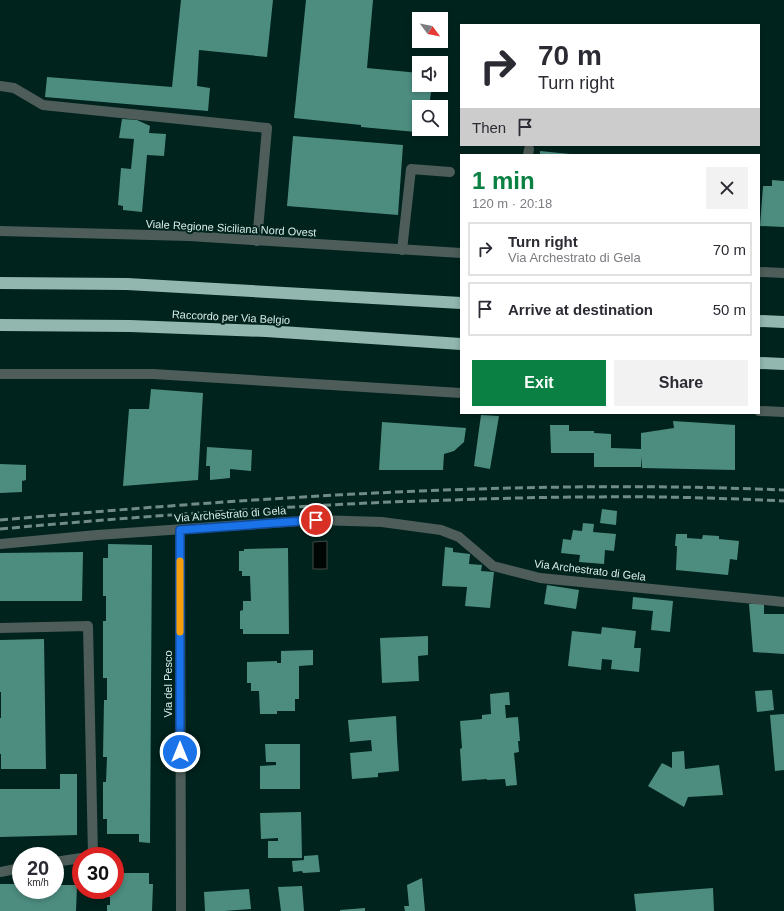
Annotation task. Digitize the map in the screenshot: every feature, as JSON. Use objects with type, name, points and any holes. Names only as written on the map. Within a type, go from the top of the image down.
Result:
[{"type":"highway","points":[[0,283],[127,284],[460,303]]},
{"type":"highway","points":[[760,321],[784,322]]},
{"type":"highway","name":"Raccordo per Via Belgio","points":[[0,325],[130,326],[266,331],[460,344]]},
{"type":"highway","points":[[760,363],[784,364]]},
{"type":"street","points":[[0,86],[14,88],[43,105],[267,128],[257,240]]},
{"type":"street","points":[[402,250],[411,169],[450,172]]},
{"type":"street","name":"Viale Regione Siciliana Nord Ovest","points":[[0,231],[181,236],[460,253]]},
{"type":"street","points":[[760,272],[784,273]]},
{"type":"street","points":[[0,374],[153,374],[460,393]]},
{"type":"street","points":[[760,411],[784,412]]},
{"type":"street","name":"Via Archestrato di Gela","points":[[0,544],[97,535],[316,520],[382,522],[441,530],[459,537],[493,566],[540,578],[784,602]]},
{"type":"street","name":"Via del Pesco","points":[[180,530],[181,911]]},
{"type":"street","points":[[0,628],[88,626],[93,847]]},
{"type":"street","points":[[0,872],[12,870]]},
{"type":"shaded area","points":[[327,541],[327,569],[313,569],[313,542]]},
{"type":"building","points":[[181,0],[273,0],[267,57],[199,50],[197,86],[210,88],[208,111],[45,97],[47,77],[172,87]]},
{"type":"building","points":[[306,0],[373,0],[367,68],[412,72],[412,92],[431,92],[430,100],[412,100],[412,132],[361,127],[361,125],[294,118]]},
{"type":"building","points":[[122,119],[137,120],[150,126],[149,133],[166,134],[164,156],[147,155],[142,212],[123,210],[123,206],[118,205],[121,168],[131,169],[134,139],[119,138]]},
{"type":"building","points":[[293,136],[403,145],[398,215],[287,206]]},
{"type":"building","points":[[540,151],[570,154],[540,154]]},
{"type":"building","points":[[772,180],[784,181],[784,227],[760,226],[763,186],[772,186]]},
{"type":"building","points":[[151,389],[203,393],[198,480],[123,486],[129,409],[149,409]]},
{"type":"building","points":[[481,415],[499,416],[490,469],[474,466]]},
{"type":"building","points":[[673,421],[735,425],[735,470],[642,468],[642,456],[641,467],[594,467],[594,453],[551,453],[550,425],[569,425],[569,431],[594,431],[594,433],[611,434],[611,448],[641,449],[641,433],[674,428]]},
{"type":"building","points":[[382,422],[466,428],[464,442],[454,451],[444,454],[443,470],[379,470]]},
{"type":"building","points":[[207,447],[252,450],[251,471],[230,469],[230,478],[210,480],[210,466],[206,466]]},
{"type":"building","points":[[0,464],[26,465],[26,480],[22,481],[22,492],[0,493]]},
{"type":"building","points":[[602,509],[617,511],[616,525],[600,523]]},
{"type":"building","points":[[583,523],[594,524],[593,532],[616,534],[614,551],[605,550],[604,564],[579,562],[580,555],[561,553],[563,539],[571,540],[573,530],[582,531]]},
{"type":"building","points":[[676,534],[687,534],[687,538],[702,539],[703,535],[719,536],[719,539],[739,541],[737,560],[730,559],[728,575],[676,570]]},
{"type":"building","points":[[108,544],[152,545],[150,843],[139,842],[139,834],[107,834],[107,819],[103,819],[103,782],[106,782],[107,757],[103,757],[104,700],[107,700],[107,678],[103,678],[103,621],[106,621],[106,596],[103,596],[103,558],[108,558]]},
{"type":"building","points":[[445,547],[453,548],[453,552],[470,554],[469,564],[482,565],[481,571],[494,572],[490,608],[465,606],[467,587],[442,586]]},
{"type":"building","points":[[288,548],[289,634],[243,634],[243,629],[240,629],[240,611],[243,610],[243,601],[251,601],[250,576],[242,576],[242,571],[239,571],[239,551],[244,551],[244,549]]},
{"type":"building","points":[[83,552],[82,601],[0,601],[0,553]]},
{"type":"building","points":[[547,585],[579,590],[576,609],[544,604]]},
{"type":"building","points":[[633,597],[673,601],[670,632],[651,630],[653,611],[632,609]]},
{"type":"building","points":[[749,604],[764,604],[764,614],[784,614],[784,654],[753,652]]},
{"type":"building","points":[[602,627],[636,631],[634,648],[641,648],[639,672],[611,669],[612,660],[602,659],[601,670],[568,666],[572,631],[601,634]]},
{"type":"building","points":[[428,636],[428,655],[418,656],[419,681],[382,683],[380,638]]},
{"type":"building","points":[[44,639],[46,769],[1,769],[0,640]]},
{"type":"building","points":[[313,650],[313,665],[299,666],[299,699],[295,699],[295,711],[277,711],[277,714],[260,714],[259,691],[251,691],[251,683],[247,683],[247,662],[277,661],[277,663],[281,663],[281,651]]},
{"type":"building","points":[[772,690],[774,710],[757,712],[755,691]]},
{"type":"building","points":[[509,692],[510,705],[505,705],[506,718],[518,717],[520,741],[518,741],[519,752],[514,753],[517,785],[506,786],[505,779],[462,781],[460,721],[482,719],[482,715],[491,714],[490,694]]},
{"type":"building","points":[[784,714],[784,770],[775,771],[770,715]]},
{"type":"building","points":[[396,716],[399,771],[378,773],[378,777],[352,779],[350,753],[372,751],[371,740],[350,742],[348,720]]},
{"type":"building","points":[[265,744],[300,744],[300,789],[260,789],[260,766],[276,765],[276,762],[266,762]]},
{"type":"building","points":[[684,751],[685,769],[719,765],[723,795],[688,797],[684,807],[648,786],[662,763],[672,768],[672,752]]},
{"type":"building","points":[[60,774],[77,774],[77,835],[0,837],[0,789],[60,789]]},
{"type":"building","points":[[301,812],[302,858],[268,858],[268,841],[278,841],[278,838],[261,839],[260,813]]},
{"type":"building","points":[[318,855],[320,872],[293,872],[292,861],[304,860],[304,856]]},
{"type":"building","points":[[124,873],[149,873],[149,884],[153,884],[152,911],[107,911],[107,905],[110,905],[110,899],[124,899]]},
{"type":"building","points":[[422,878],[425,911],[405,911],[404,906],[409,906],[407,885]]},
{"type":"building","points":[[0,884],[12,884],[12,899],[64,899],[64,885],[72,885],[72,899],[76,899],[76,911],[0,911]]},
{"type":"building","points":[[302,886],[304,911],[281,911],[278,887]]},
{"type":"building","points":[[713,888],[714,911],[636,911],[634,894]]},
{"type":"building","points":[[249,889],[251,909],[205,911],[204,892]]},
{"type":"building","points":[[365,908],[365,911],[340,911],[340,910]]},
{"type":"railway","points":[[0,520],[195,504],[392,492],[588,487],[686,487],[784,490]]},
{"type":"railway","points":[[0,529],[195,513],[390,502],[615,497],[784,501]]},
{"type":"slow traffic","points":[[180,561],[180,632]]},
{"type":"route","points":[[180,752],[180,530],[316,520]]}]
